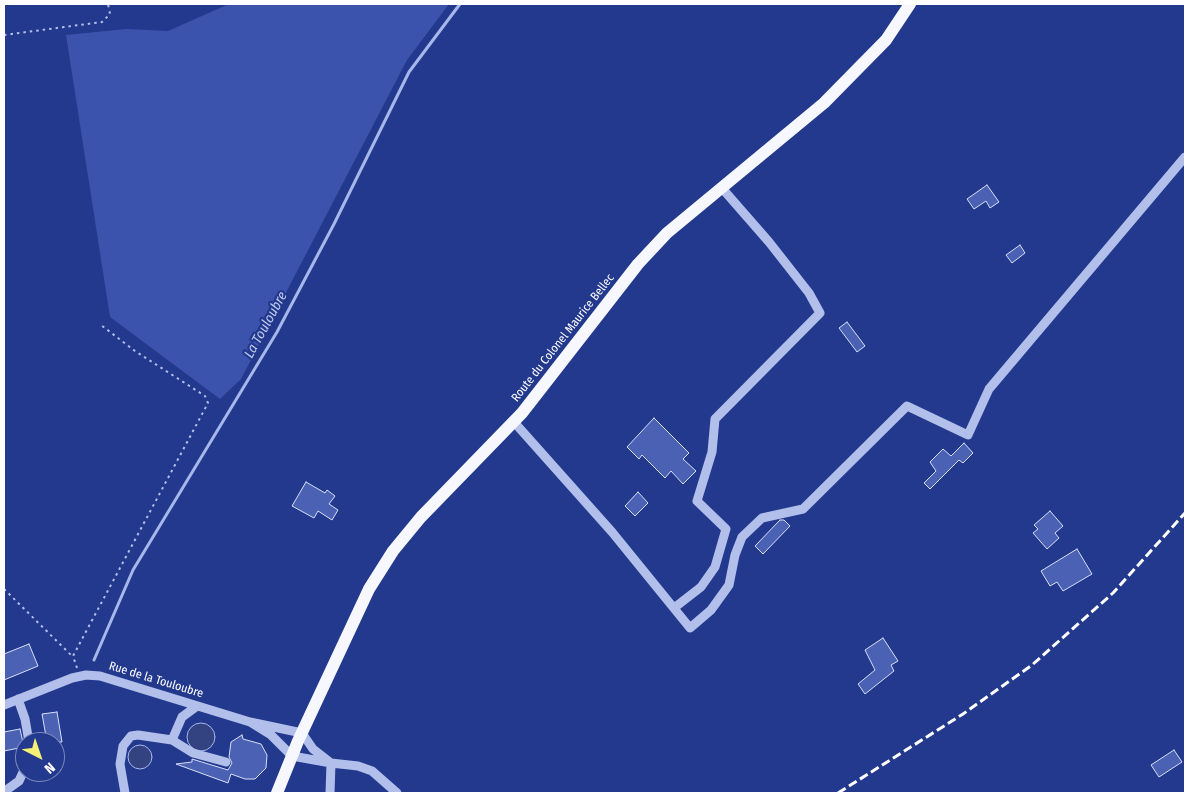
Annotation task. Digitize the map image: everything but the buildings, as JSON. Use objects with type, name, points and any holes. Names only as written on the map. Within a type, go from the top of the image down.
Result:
[{"type":"main road","name":"Route du Colonel Maurice Bellec","points":[[277,793],[301,735],[369,589],[393,552],[421,517],[514,422],[638,264],[667,234],[824,103],[857,72],[886,40],[910,4]]},
{"type":"street","points":[[514,422],[612,532],[690,628],[710,610],[729,585],[735,555],[742,537],[762,518],[803,509],[907,406],[968,435],[989,389],[1185,157]]},
{"type":"street","points":[[674,608],[701,587],[715,567],[726,529],[698,501],[712,452],[715,419],[820,313],[803,286],[720,188]]},
{"type":"street","name":"Rue de la Touloubre","points":[[4,704],[72,678],[86,675],[100,676],[250,722],[271,735],[292,756]]},
{"type":"street","points":[[18,699],[26,719],[28,732]]},
{"type":"street","points":[[180,701],[182,717]]},
{"type":"street","points":[[172,740],[182,717],[197,706]]},
{"type":"street","points":[[250,722],[301,735],[312,749],[331,762]]},
{"type":"street","points":[[125,793],[120,764],[125,741],[138,735],[172,740],[193,753],[226,762]]},
{"type":"street","points":[[292,756],[358,766],[372,771],[397,793]]},
{"type":"street","points":[[330,793],[331,762]]},
{"type":"street","points":[[5,791],[18,782]]},
{"type":"path","points":[[4,35],[102,22],[110,14],[108,4]]},
{"type":"path","points":[[74,658],[86,631],[208,402],[205,396],[135,351],[100,325]]},
{"type":"path","points":[[4,589],[74,658],[77,670]]},
{"type":"shaded area","points":[[229,4],[449,4],[407,60],[241,379],[220,399],[110,317],[66,35],[126,29],[168,31]]},
{"type":"shaded area","points":[[201,723],[211,727],[215,737],[211,747],[201,751],[191,747],[187,737],[191,727]]},
{"type":"shaded area","points":[[140,745],[145,746],[151,752],[151,762],[145,768],[140,769],[135,768],[129,762],[128,757],[129,752],[135,746]]},
{"type":"waterway","name":"La Touloubre","points":[[94,660],[133,570],[277,332],[334,224],[409,72],[460,4]]},
{"type":"railway","points":[[838,793],[963,714],[1032,665],[1113,593],[1185,513]]}]
